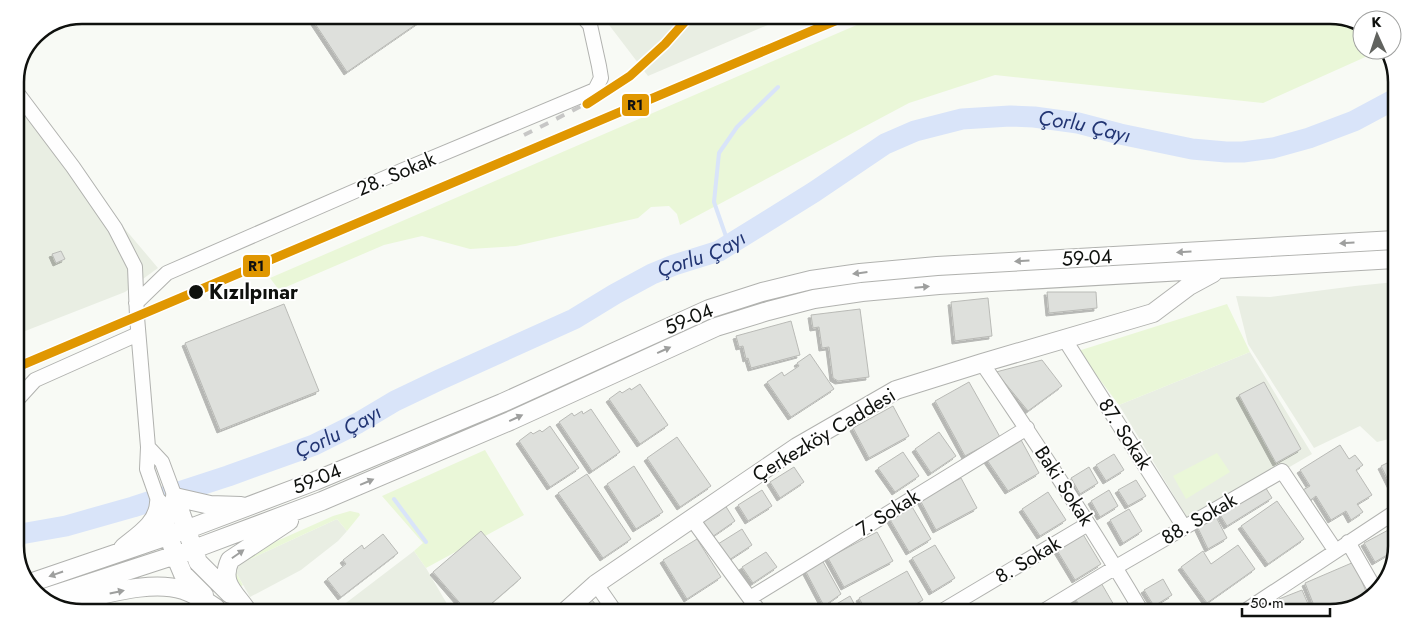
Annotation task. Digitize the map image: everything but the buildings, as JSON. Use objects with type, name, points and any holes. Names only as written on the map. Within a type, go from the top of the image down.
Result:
[{"type":"main road","name":"59-04","points":[[36,581],[188,530],[315,481],[502,403],[709,309],[762,292],[811,280],[860,273],[937,266],[1388,240]]},
{"type":"main road","name":"59-04","points":[[52,595],[194,549],[322,501],[510,421],[716,327],[814,299],[871,291],[939,285],[1388,259]]},
{"type":"main road","name":"Çerkezköy Caddesi","points":[[574,604],[596,584],[797,447],[896,390],[1153,313],[1189,286],[1219,270]]},
{"type":"main road","points":[[167,500],[247,507]]},
{"type":"main road","points":[[167,500],[188,530],[198,562],[241,604]]},
{"type":"main road","points":[[167,500],[168,536],[182,574],[214,604]]},
{"type":"main road","points":[[118,553],[150,525],[167,500]]},
{"type":"main road","points":[[243,604],[226,580],[226,570],[230,560],[322,501]]},
{"type":"main road","points":[[69,603],[146,587],[163,587],[181,589],[211,604]]},
{"type":"street","name":"28. Sokak","points":[[136,303],[168,273],[401,171],[595,90],[600,78],[599,66],[588,24]]},
{"type":"street","points":[[24,102],[73,167],[115,228],[135,267],[138,334],[148,448],[146,469],[167,500]]},
{"type":"street","points":[[24,392],[35,380],[138,334]]},
{"type":"street","name":"87. Sokak","points":[[1065,340],[1184,527]]},
{"type":"street","name":"Baki Sokak","points":[[982,363],[1027,428],[1116,567],[1137,604]]},
{"type":"street","name":"7. Sokak","points":[[750,598],[1027,428]]},
{"type":"street","points":[[148,448],[162,462],[167,500]]},
{"type":"street","name":"88. Sokak","points":[[1055,604],[1282,471],[1335,550]]},
{"type":"street","points":[[1255,604],[1388,517]]},
{"type":"street","points":[[692,519],[754,604]]},
{"type":"street","name":"8. Sokak","points":[[965,604],[1088,524]]},
{"type":"street","points":[[1348,542],[1373,585]]},
{"type":"street","points":[[596,584],[610,604]]},
{"type":"shaded area","points":[[608,24],[770,24],[648,76]]},
{"type":"shaded area","points":[[24,110],[158,268],[125,292],[24,331]]},
{"type":"shaded area","points":[[1388,283],[1388,439],[1377,442],[1360,426],[1314,448],[1248,344],[1236,296],[1270,297]]},
{"type":"shaded area","points":[[1250,352],[1312,454],[1191,524],[1119,405]]},
{"type":"shaded area","points":[[337,519],[347,531],[338,541],[301,570],[250,597],[233,567]]},
{"type":"shaded area","points":[[414,551],[447,604],[345,604]]},
{"type":"green space","points":[[859,24],[1330,24],[1352,28],[1352,60],[1359,60],[1263,103],[995,75],[909,103],[680,225],[677,214],[669,206],[651,207],[638,218],[516,246],[470,249],[422,236],[384,245],[279,290],[270,278]]},
{"type":"green space","points":[[1227,304],[1250,352],[1119,405],[1078,351]]},
{"type":"green space","points":[[485,450],[524,515],[426,568],[414,551],[423,543],[382,496]]},
{"type":"green space","points":[[1217,453],[1230,472],[1186,499],[1173,476]]},
{"type":"green space","points":[[350,511],[360,515],[347,531],[337,519],[233,567],[243,585],[235,590],[230,562],[333,516]]},
{"type":"waterway","points":[[729,245],[714,202],[719,153],[737,127],[778,87]]},
{"type":"waterway","name":"Çorlu Çayı","points":[[24,533],[66,526],[133,507],[314,445],[358,423],[395,401],[574,319],[652,274],[719,251],[814,192],[885,144],[915,131],[962,119],[1010,116],[1034,117],[1078,123],[1192,149],[1243,152],[1273,148],[1309,138],[1354,121],[1388,103]]},
{"type":"waterway","points":[[394,499],[426,542]]},
{"type":"railway","points":[[524,135],[591,101],[629,77],[653,57],[683,24]]},
{"type":"transit line","name":"R1","points":[[587,104],[630,76],[665,44],[683,24]]},
{"type":"transit line","name":"R1","points":[[24,364],[828,24]]},
{"type":"place","name":"Kızılpınar","points":[[196,292]]}]
